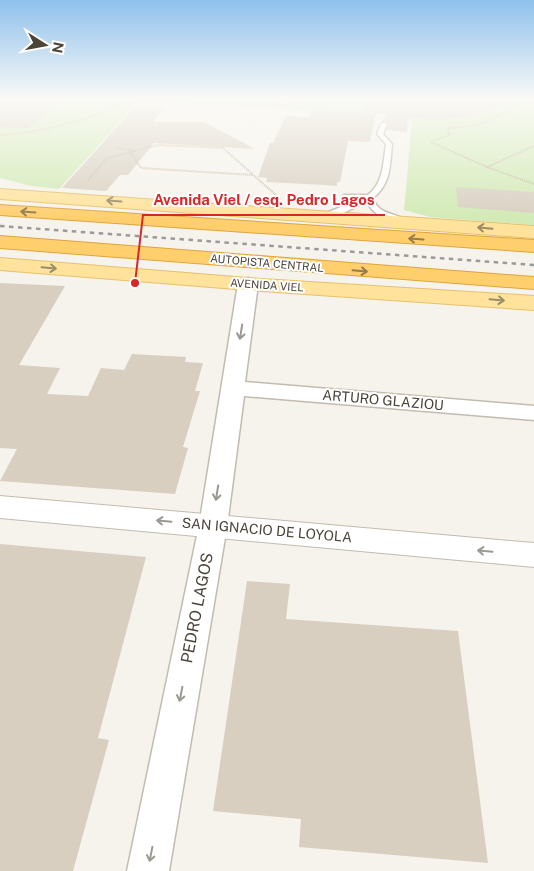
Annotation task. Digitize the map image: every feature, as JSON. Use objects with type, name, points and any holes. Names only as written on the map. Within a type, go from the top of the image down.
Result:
[{"type":"highway","points":[[0,210],[534,246]]},
{"type":"highway","points":[[90,216],[320,215]]},
{"type":"highway","name":"AUTOPISTA CENTRAL","points":[[0,242],[534,284]]},
{"type":"highway","points":[[38,245],[166,266],[459,297]]},
{"type":"main road","points":[[0,184],[42,196]]},
{"type":"main road","points":[[0,194],[320,215],[534,232]]},
{"type":"main road","name":"AVENIDA VIEL","points":[[0,264],[248,284],[534,303]]},
{"type":"street","name":"PEDRO LAGOS","points":[[148,871],[213,526],[248,284]]},
{"type":"street","name":"ARTURO GLAZIOU","points":[[233,388],[534,413]]},
{"type":"street","name":"SAN IGNACIO DE LOYOLA","points":[[0,507],[534,555]]},
{"type":"lane","points":[[320,215],[347,209],[369,197],[382,186],[389,144],[384,139]]},
{"type":"lane","points":[[347,197],[369,197]]},
{"type":"lane","points":[[369,197],[372,207],[376,211],[408,222]]},
{"type":"path","points":[[440,139],[431,142],[487,167],[534,184]]},
{"type":"path","points":[[88,180],[107,158],[159,145],[223,148],[278,196]]},
{"type":"path","points":[[487,167],[534,146]]},
{"type":"path","points":[[118,148],[138,150]]},
{"type":"path","points":[[130,152],[140,168],[253,175]]},
{"type":"green space","points":[[0,139],[105,139],[59,189],[31,186],[0,178]]},
{"type":"green space","points":[[410,139],[534,139],[534,225],[430,217],[404,210]]},
{"type":"building","points":[[106,139],[235,139],[255,149],[154,143],[128,175],[120,175],[106,191],[62,188]]},
{"type":"building","points":[[275,139],[371,139],[370,142],[348,141],[340,182],[337,182],[337,186],[266,182],[267,178],[258,177],[270,143],[273,143]]},
{"type":"building","points":[[456,187],[534,192],[534,213],[458,207]]},
{"type":"building","points":[[0,283],[65,286],[19,365],[60,368],[47,394],[88,396],[101,368],[124,370],[132,354],[186,357],[185,362],[203,363],[195,391],[200,391],[183,447],[188,448],[175,494],[0,481],[17,449],[0,448]]},
{"type":"building","points":[[0,544],[146,557],[98,738],[109,740],[73,871],[0,871]]},
{"type":"building","points":[[247,581],[290,584],[286,619],[458,631],[488,863],[299,847],[301,819],[213,811]]},
{"type":"railway","points":[[0,226],[534,265]]},
{"type":"place","name":"Avenida Viel / esq. Pedro Lagos","points":[[135,283]]}]
